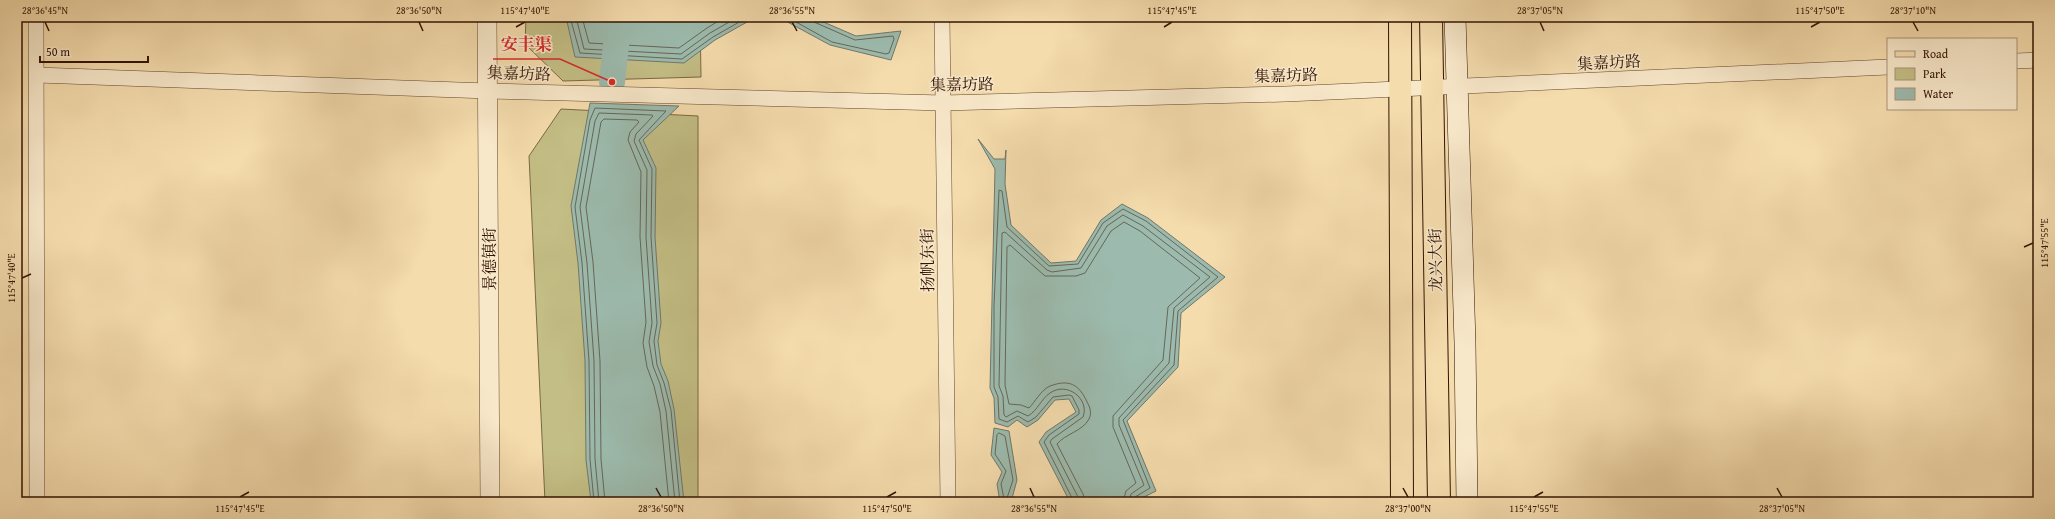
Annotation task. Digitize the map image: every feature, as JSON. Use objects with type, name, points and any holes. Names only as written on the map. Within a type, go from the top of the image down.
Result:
[{"type":"main road","name":"龙兴大街","points":[[1400,17],[1402,502]]},
{"type":"main road","name":"龙兴大街","points":[[1431,17],[1439,502]]},
{"type":"main road","points":[[1455,17],[1465,351],[1467,502]]},
{"type":"street","points":[[36,17],[37,502]]},
{"type":"street","name":"景德镇街","points":[[487,17],[490,502]]},
{"type":"street","name":"扬帆东街","points":[[942,17],[948,502]]},
{"type":"street","points":[[2017,61],[2038,60]]},
{"type":"street","name":"集嘉坊路","points":[[37,75],[488,91],[943,103],[1432,88],[1887,67]]},
{"type":"green space","points":[[526,17],[700,17],[701,77],[563,81],[525,44]]},
{"type":"green space","points":[[561,109],[698,116],[698,502],[545,502],[529,156]]},
{"type":"water","points":[[566,17],[756,17],[715,40],[684,63],[575,57]]},
{"type":"water","points":[[756,17],[812,17],[856,36],[901,31],[891,60],[830,45],[782,19]]},
{"type":"water","points":[[590,103],[679,106],[643,140],[656,168],[655,237],[661,323],[658,341],[661,364],[668,381],[674,409],[684,502],[591,501],[586,460],[585,361],[578,263],[571,206]]},
{"type":"water","points":[[978,139],[994,159],[1005,159],[1006,150],[1005,184],[1011,225],[1051,263],[1076,261],[1101,220],[1122,204],[1148,218],[1225,277],[1181,313],[1178,367],[1127,421],[1156,491],[1134,502],[1070,502],[1039,442],[1046,432],[1076,412],[1069,399],[1055,400],[1038,420],[1027,427],[1017,420],[1008,427],[995,423],[994,398],[990,388],[995,169]]},
{"type":"water","points":[[994,428],[1009,431],[1017,480],[1011,502],[1000,502],[997,484],[1002,472],[991,455]]},
{"type":"waterway","points":[[612,82],[619,17]]},
{"type":"place","name":"安丰渠","points":[[612,82]]}]
